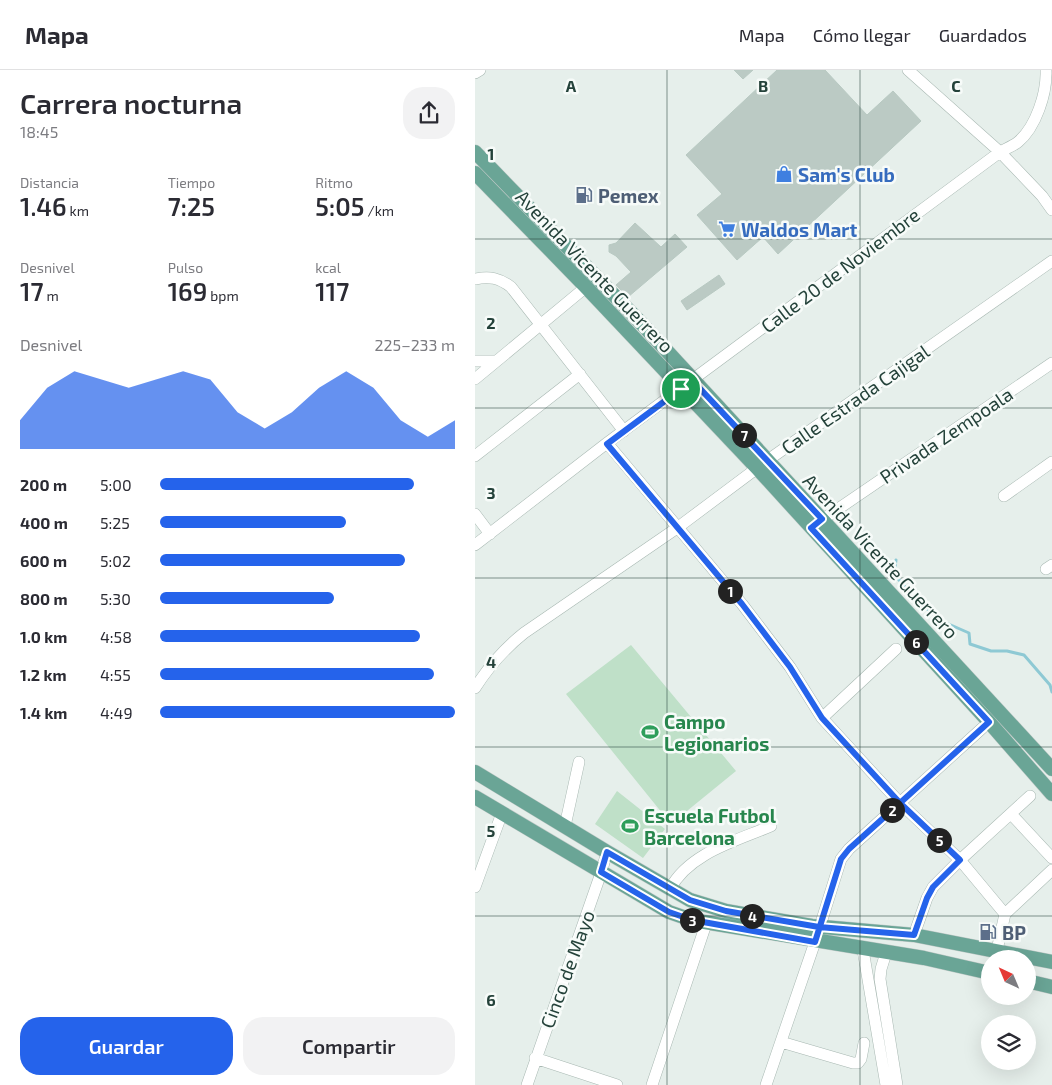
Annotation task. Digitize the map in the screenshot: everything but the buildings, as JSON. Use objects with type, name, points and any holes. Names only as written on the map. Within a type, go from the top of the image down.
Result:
[{"type":"main road","name":"Avenida Vicente Guerrero","points":[[475,152],[596,276],[692,380],[762,464],[1052,769]]},
{"type":"main road","name":"Avenida Vicente Guerrero","points":[[476,176],[586,287],[681,389],[762,464]]},
{"type":"main road","name":"Avenida Vicente Guerrero","points":[[817,523],[1052,794]]},
{"type":"main road","points":[[475,772],[690,900],[726,911],[819,927],[914,935],[997,950]]},
{"type":"main road","points":[[475,797],[669,912],[706,924],[924,958],[981,971]]},
{"type":"main road","points":[[1036,959],[1052,962]]},
{"type":"main road","points":[[1036,983],[1052,987]]},
{"type":"street","points":[[475,73],[480,70]]},
{"type":"street","points":[[908,70],[1000,152],[1042,196],[1052,210]]},
{"type":"street","name":"Calle 20 de Noviembre","points":[[475,545],[692,380],[1000,152],[1018,142],[1030,126],[1039,108],[1043,95],[1046,70]]},
{"type":"street","points":[[1042,196],[1052,188]]},
{"type":"street","name":"Calle Estrada Cajigal","points":[[475,688],[505,648],[524,633],[677,528],[762,464],[1052,261]]},
{"type":"street","points":[[475,279],[486,277],[500,279],[511,287],[624,431]]},
{"type":"street","points":[[475,379],[586,287]]},
{"type":"street","points":[[475,361],[496,361]]},
{"type":"street","name":"Privada Zempoala","points":[[817,523],[1052,363]]},
{"type":"street","points":[[475,456],[580,374]]},
{"type":"street","points":[[607,444],[742,604],[790,667],[822,718],[900,803],[960,860],[1005,914]]},
{"type":"street","points":[[1004,496],[1052,462]]},
{"type":"street","points":[[475,514],[490,534]]},
{"type":"street","points":[[822,718],[896,649]]},
{"type":"street","points":[[766,1085],[841,859],[849,849],[989,722]]},
{"type":"street","points":[[565,826],[579,762]]},
{"type":"street","points":[[914,935],[927,898],[933,887],[1030,796]]},
{"type":"street","points":[[475,887],[502,813]]},
{"type":"street","points":[[1011,814],[1052,858]]},
{"type":"street","points":[[670,889],[675,880],[703,855],[771,826]]},
{"type":"street","name":"Cinco de Mayo","points":[[527,1085],[607,852]]},
{"type":"street","points":[[997,950],[1005,914],[1052,870]]},
{"type":"street","points":[[652,1085],[706,924]]},
{"type":"street","points":[[863,950],[886,1085]]},
{"type":"street","points":[[886,953],[880,979],[897,1085]]},
{"type":"street","points":[[781,1042],[853,1064],[858,1063],[861,1059],[864,1043]]},
{"type":"street","points":[[535,1058],[617,1085]]},
{"type":"green space","name":"Campo Legionarios","points":[[631,645],[736,771],[671,824],[566,694]]},
{"type":"green space","name":"Escuela Futbol Barcelona","points":[[617,791],[665,829],[643,858],[595,824]]},
{"type":"waterway","points":[[896,560],[894,574],[917,601],[944,622],[969,633],[970,644],[991,651],[1007,651],[1024,655],[1050,685],[1052,692]]},
{"type":"place","name":"Sam's Club","points":[[784,174]]},
{"type":"place","name":"Pemex","points":[[584,195]]},
{"type":"place","name":"Waldos Mart","points":[[727,229]]},
{"type":"place","name":"Campo Legionarios","points":[[650,732]]},
{"type":"place","name":"Escuela Futbol Barcelona","points":[[630,826]]},
{"type":"place","name":"BP","points":[[988,932]]},
{"type":"route","points":[[681,389],[607,444],[742,604],[790,667],[822,718],[900,803],[849,849],[841,859],[836,871],[819,927],[815,942],[692,920],[669,912],[601,872],[607,852],[690,900],[707,906],[819,927],[914,935],[927,898],[933,887],[960,860],[900,803],[989,722],[811,528],[822,519],[692,380],[681,389]]}]
